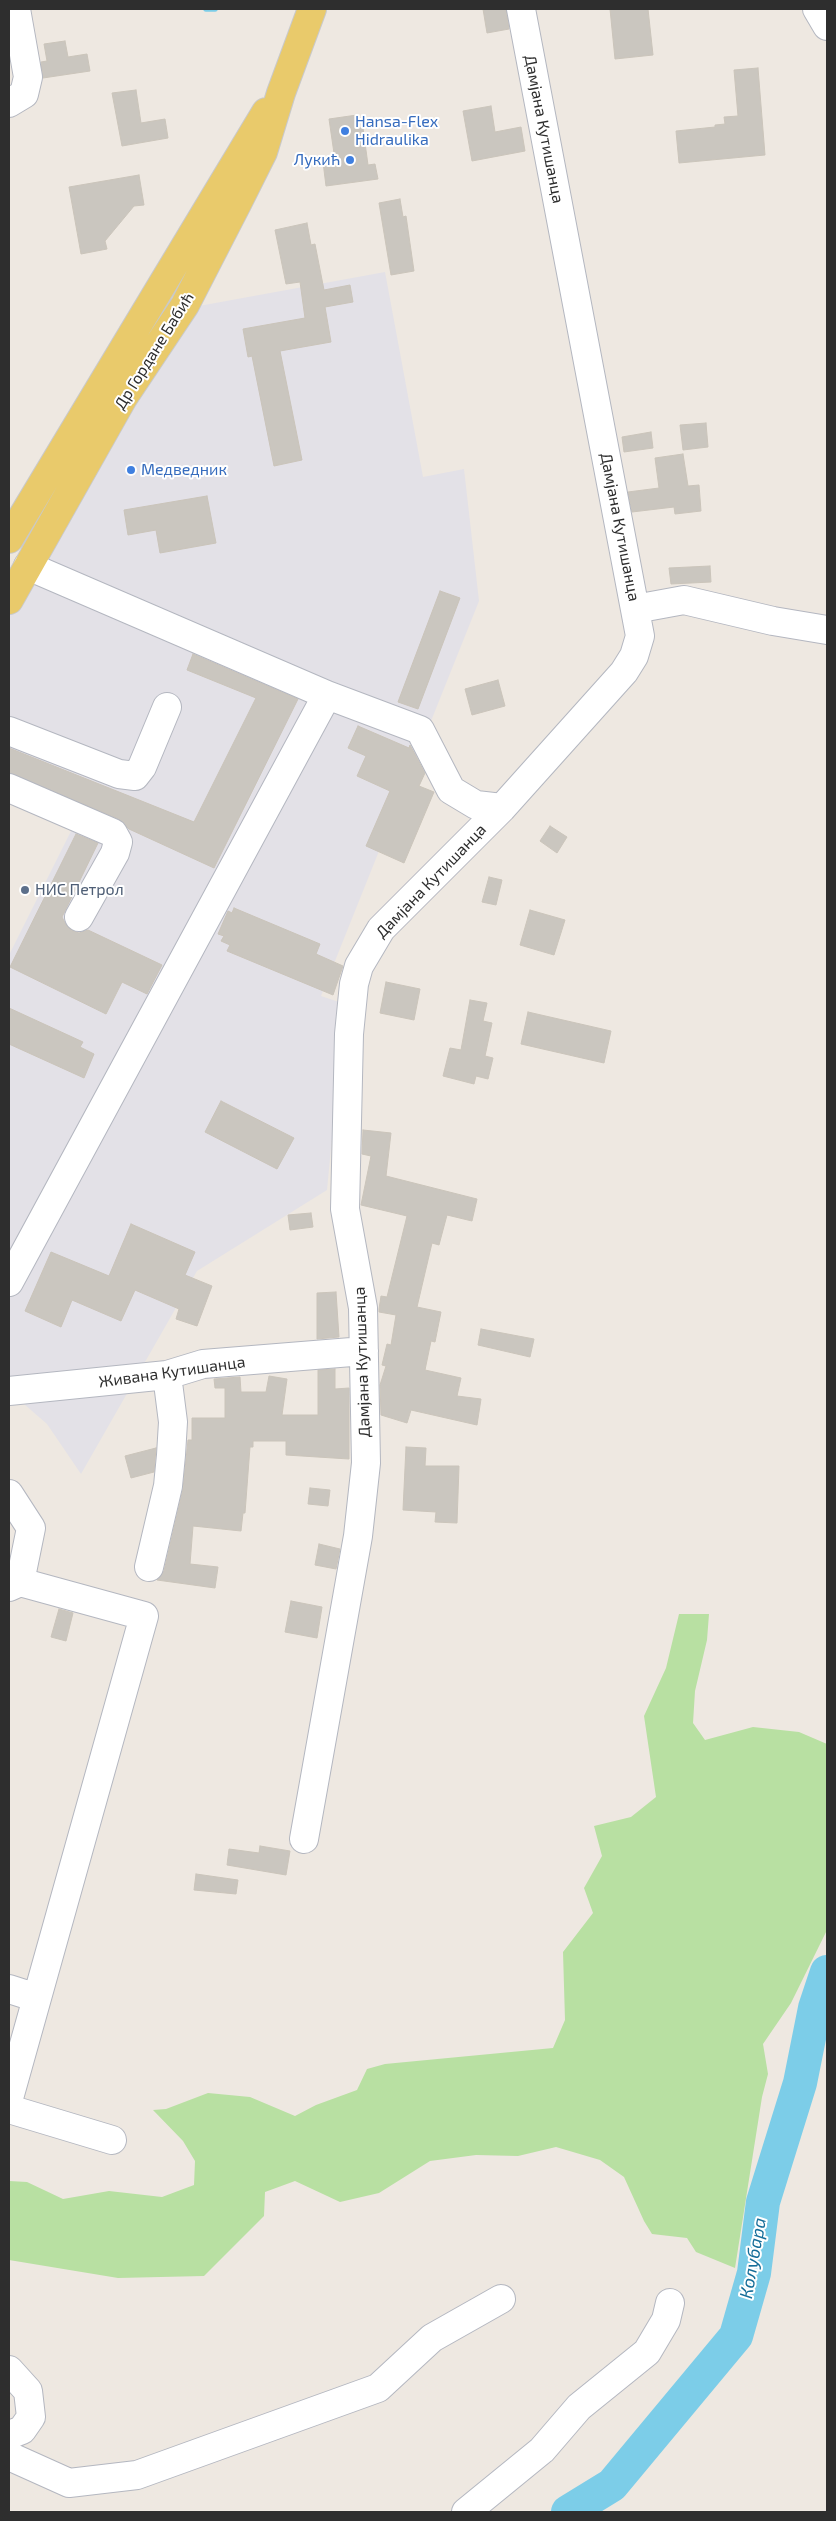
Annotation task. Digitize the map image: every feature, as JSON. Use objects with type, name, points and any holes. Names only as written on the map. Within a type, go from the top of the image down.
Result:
[{"type":"main road","name":"Др Гордане Бабић","points":[[9,600],[123,398],[184,305],[263,152],[281,93],[311,13]]},
{"type":"main road","name":"Др Гордане Бабић","points":[[9,539],[201,223],[247,140],[281,93]]},
{"type":"street","points":[[9,103],[24,94],[28,77],[16,9]]},
{"type":"street","name":"Дамјана Кутишанца","points":[[304,1839],[358,1536],[366,1463],[364,1352],[360,1292],[345,1209],[349,1034],[354,984],[360,966],[381,929],[502,808],[624,672],[634,656],[640,636],[521,9]]},
{"type":"street","points":[[817,9],[827,26]]},
{"type":"street","points":[[28,566],[326,695],[420,730],[451,790],[476,805],[502,808]]},
{"type":"street","points":[[635,609],[684,600],[773,621],[827,630]]},
{"type":"street","points":[[9,1282],[326,695]]},
{"type":"street","points":[[9,731],[119,774],[135,776],[142,767],[167,707]]},
{"type":"street","points":[[9,788],[113,833],[118,842],[115,853],[79,917]]},
{"type":"street","name":"Живана Кутишанца","points":[[9,1391],[167,1375],[203,1364],[364,1352]]},
{"type":"street","points":[[149,1567],[168,1486],[171,1455],[172,1422],[167,1375]]},
{"type":"street","points":[[9,1494],[30,1528],[14,1585],[144,1616],[9,2098]]},
{"type":"street","points":[[9,1989],[37,1998]]},
{"type":"street","points":[[9,2109],[112,2140]]},
{"type":"street","points":[[9,2456],[70,2483],[137,2475],[378,2388],[432,2338],[500,2299]]},
{"type":"street","points":[[466,2512],[542,2450],[579,2407],[646,2352],[666,2320],[670,2303]]},
{"type":"street","points":[[9,2370],[28,2391],[31,2418],[22,2430],[9,2435]]},
{"type":"shaded area","points":[[385,272],[423,477],[464,469],[479,601],[321,996],[345,1004],[327,1190],[197,1271],[81,1474],[47,1424],[9,1391],[9,955],[74,825],[9,797],[9,607],[188,308]]},
{"type":"green space","points":[[679,1614],[709,1614],[707,1640],[695,1691],[693,1723],[705,1740],[753,1727],[799,1732],[827,1744],[827,1930],[791,2003],[763,2044],[768,2074],[762,2097],[735,2268],[696,2252],[687,2238],[652,2234],[624,2177],[600,2160],[556,2147],[518,2156],[476,2155],[430,2161],[379,2193],[340,2202],[295,2181],[265,2192],[264,2216],[204,2276],[118,2278],[9,2260],[9,2181],[27,2182],[63,2199],[109,2191],[162,2197],[194,2185],[195,2161],[183,2141],[153,2110],[166,2109],[208,2093],[250,2097],[295,2116],[316,2105],[357,2090],[367,2069],[385,2064],[553,2048],[565,2020],[563,1952],[593,1913],[584,1888],[602,1856],[594,1826],[631,1817],[656,1797],[644,1716],[666,1668]]},
{"type":"building","points":[[483,9],[506,9],[509,29],[487,33]]},
{"type":"building","points":[[610,9],[648,9],[653,55],[615,59]]},
{"type":"building","points":[[65,41],[68,57],[87,54],[90,71],[43,78],[41,62],[47,61],[44,44]]},
{"type":"building","points":[[758,68],[765,155],[679,163],[676,131],[715,127],[715,125],[725,124],[724,117],[738,116],[734,70]]},
{"type":"building","points":[[136,90],[141,123],[165,119],[168,138],[122,146],[112,93]]},
{"type":"building","points":[[491,106],[495,132],[521,127],[525,151],[472,161],[463,111]]},
{"type":"building","points":[[357,115],[359,128],[363,128],[368,165],[375,164],[378,179],[326,186],[323,162],[335,160],[329,119]]},
{"type":"building","points":[[139,175],[144,205],[134,206],[105,241],[107,249],[81,254],[69,187]]},
{"type":"building","points":[[400,199],[403,217],[406,216],[414,271],[391,275],[379,203]]},
{"type":"building","points":[[307,223],[311,245],[315,244],[324,290],[350,285],[353,302],[325,307],[331,342],[280,351],[302,460],[274,466],[252,356],[248,357],[243,329],[305,318],[300,282],[286,284],[275,230]]},
{"type":"building","points":[[706,423],[708,447],[683,450],[680,425]]},
{"type":"building","points":[[651,432],[653,448],[624,452],[622,437]]},
{"type":"building","points":[[683,454],[688,486],[699,485],[701,511],[675,514],[674,507],[632,512],[628,492],[659,488],[655,458]]},
{"type":"building","points":[[207,496],[216,543],[160,553],[156,530],[128,535],[124,510]]},
{"type":"building","points":[[710,566],[711,582],[671,584],[669,568]]},
{"type":"building","points":[[440,591],[460,598],[418,709],[398,702]]},
{"type":"building","points":[[193,654],[298,699],[214,868],[129,829],[119,819],[9,773],[9,748],[194,822],[256,698],[187,670]]},
{"type":"building","points":[[498,680],[505,706],[472,715],[465,689]]},
{"type":"building","points":[[358,726],[409,748],[410,745],[425,773],[419,786],[434,792],[404,863],[366,846],[390,791],[357,776],[366,756],[348,748]]},
{"type":"building","points":[[550,826],[567,837],[557,853],[540,841]]},
{"type":"building","points":[[76,834],[98,843],[62,917],[66,925],[71,930],[79,933],[88,930],[162,965],[147,994],[122,982],[106,1014],[10,967]]},
{"type":"building","points":[[489,877],[502,880],[496,905],[482,902]]},
{"type":"building","points":[[234,908],[320,944],[316,954],[343,966],[333,995],[227,951],[230,945],[221,941],[224,936],[218,934],[228,911],[232,913]]},
{"type":"building","points":[[530,910],[565,920],[554,955],[520,945]]},
{"type":"building","points":[[386,982],[420,989],[414,1020],[380,1013]]},
{"type":"building","points":[[470,1000],[487,1003],[483,1021],[492,1023],[485,1056],[493,1058],[488,1079],[476,1076],[474,1084],[443,1076],[450,1048],[461,1050]]},
{"type":"building","points":[[9,1008],[83,1042],[80,1047],[94,1054],[84,1078],[9,1044]]},
{"type":"building","points":[[528,1012],[611,1031],[604,1063],[521,1044]]},
{"type":"building","points":[[221,1101],[294,1138],[277,1169],[205,1132]]},
{"type":"building","points":[[363,1130],[391,1133],[386,1176],[477,1199],[472,1221],[447,1215],[439,1245],[432,1243],[417,1307],[441,1312],[435,1342],[431,1341],[425,1370],[461,1378],[457,1396],[481,1399],[477,1425],[411,1410],[407,1423],[381,1415],[380,1385],[386,1366],[382,1365],[387,1344],[391,1345],[396,1315],[379,1312],[379,1309],[381,1296],[387,1297],[407,1216],[361,1205],[371,1156],[362,1154]]},
{"type":"building","points":[[311,1213],[313,1227],[290,1230],[288,1215]]},
{"type":"building","points":[[131,1224],[195,1252],[185,1275],[212,1286],[197,1326],[176,1319],[179,1309],[135,1290],[121,1321],[72,1300],[61,1327],[25,1311],[51,1252],[109,1276]]},
{"type":"building","points":[[336,1292],[339,1337],[317,1339],[317,1293]]},
{"type":"building","points":[[481,1329],[534,1339],[530,1357],[478,1345]]},
{"type":"building","points":[[335,1369],[335,1389],[349,1388],[349,1459],[286,1455],[286,1441],[253,1441],[253,1447],[250,1447],[245,1513],[243,1513],[241,1531],[193,1526],[190,1564],[218,1567],[215,1588],[157,1580],[164,1571],[183,1489],[188,1440],[192,1440],[192,1418],[225,1418],[225,1388],[215,1388],[214,1379],[240,1377],[241,1392],[266,1392],[269,1376],[287,1379],[282,1415],[318,1415],[318,1370]]},
{"type":"building","points":[[406,1447],[426,1448],[425,1466],[459,1466],[457,1523],[435,1522],[436,1512],[403,1510]]},
{"type":"building","points":[[156,1448],[154,1472],[131,1478],[125,1456]]},
{"type":"building","points":[[310,1488],[330,1490],[328,1506],[308,1504]]},
{"type":"building","points":[[319,1544],[340,1549],[336,1569],[315,1565]]},
{"type":"building","points":[[291,1601],[322,1607],[317,1638],[285,1632]]},
{"type":"building","points":[[59,1609],[73,1613],[66,1641],[51,1637]]},
{"type":"building","points":[[260,1846],[290,1851],[286,1875],[227,1865],[229,1849],[259,1853]]},
{"type":"building","points":[[196,1874],[238,1880],[236,1894],[194,1890]]},
{"type":"waterway","points":[[206,9],[215,9]]},
{"type":"waterway","name":"Колубара","points":[[568,2512],[612,2485],[736,2336],[754,2273],[763,2202],[800,2083],[815,2008],[827,1972]]},
{"type":"place","name":"Hansa-Flex Hidraulika","points":[[345,131]]},
{"type":"place","name":"Лукић","points":[[350,160]]},
{"type":"place","name":"Медведник","points":[[131,470]]},
{"type":"place","name":"НИС Петрол","points":[[25,890]]}]
